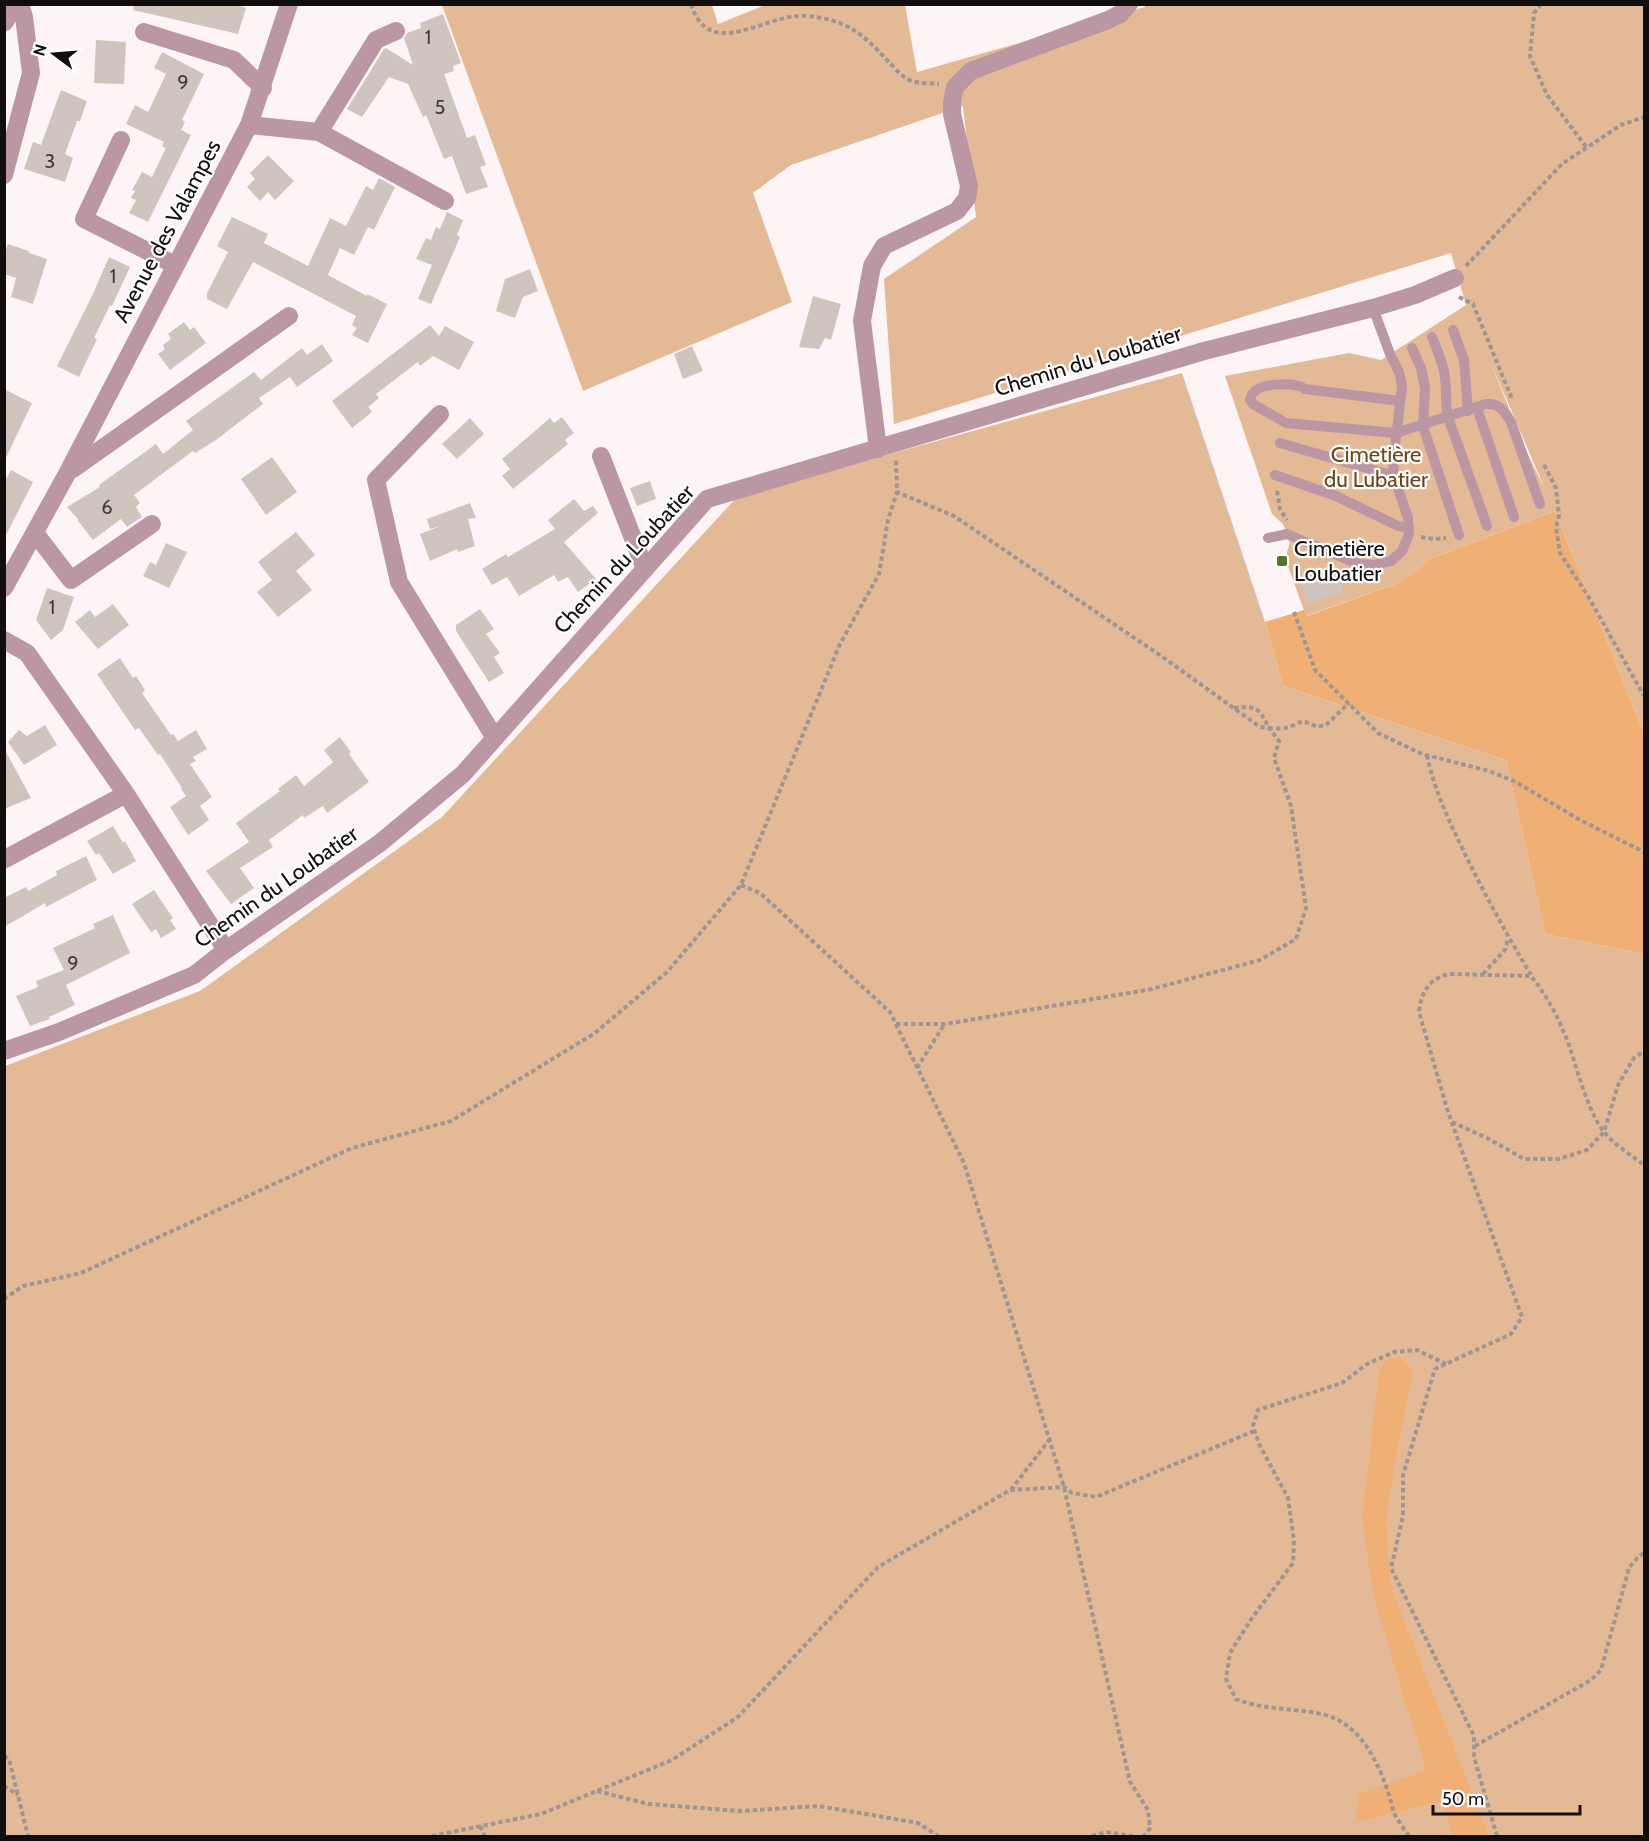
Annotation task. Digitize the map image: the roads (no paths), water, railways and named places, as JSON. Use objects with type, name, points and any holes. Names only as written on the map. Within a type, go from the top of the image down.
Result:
[{"type":"street","points":[[4,23],[19,4]]},
{"type":"street","points":[[4,176],[31,73],[24,17],[19,4]]},
{"type":"street","name":"Avenue des Valampes","points":[[4,588],[68,472],[249,125],[289,4]]},
{"type":"street","points":[[886,446],[862,321],[872,266],[884,246],[957,211],[967,198],[969,186],[952,114],[955,87],[971,71],[1108,20],[1120,14],[1129,4]]},
{"type":"street","points":[[319,132],[376,40],[396,31]]},
{"type":"street","points":[[144,32],[234,60],[263,88]]},
{"type":"street","points":[[249,125],[319,132],[444,201]]},
{"type":"street","points":[[121,140],[84,219],[176,265]]},
{"type":"street","name":"Chemin du Loubatier","points":[[4,1051],[59,1032],[194,975],[226,950],[380,843],[463,774],[707,499],[1204,351],[1373,308],[1415,295],[1455,278]]},
{"type":"street","name":"Avenue des Valampes","points":[[68,472],[289,316]]},
{"type":"street","points":[[440,414],[376,480],[399,582],[495,738]]},
{"type":"street","points":[[601,456],[645,569]]},
{"type":"street","points":[[35,533],[71,580],[152,524]]},
{"type":"street","points":[[4,640],[27,653],[126,794],[226,950]]},
{"type":"street","points":[[5,859],[126,794]]},
{"type":"lane","points":[[1268,538],[1287,534],[1358,564],[1374,565],[1391,561],[1402,551],[1409,534],[1408,518],[1393,464],[1402,386],[1399,372],[1373,308]]},
{"type":"lane","points":[[1453,330],[1464,360],[1472,409],[1514,517]]},
{"type":"lane","points":[[1432,337],[1441,359],[1449,417],[1487,526]]},
{"type":"lane","points":[[1412,348],[1421,368],[1425,388],[1423,426],[1459,535]]},
{"type":"lane","points":[[1400,401],[1305,388],[1293,383],[1258,388],[1252,393],[1250,399],[1253,404],[1286,423],[1396,434],[1472,409],[1495,404],[1504,410],[1511,423],[1540,504]]},
{"type":"lane","points":[[1280,443],[1395,476]]},
{"type":"lane","points":[[1275,475],[1336,496],[1398,526],[1409,528]]},
{"type":"place","name":"Cimetière Loubatier","points":[[1282,561]]},
{"type":"park label","name":"Cimetière du Lubatier","points":[[1376,467]]}]
